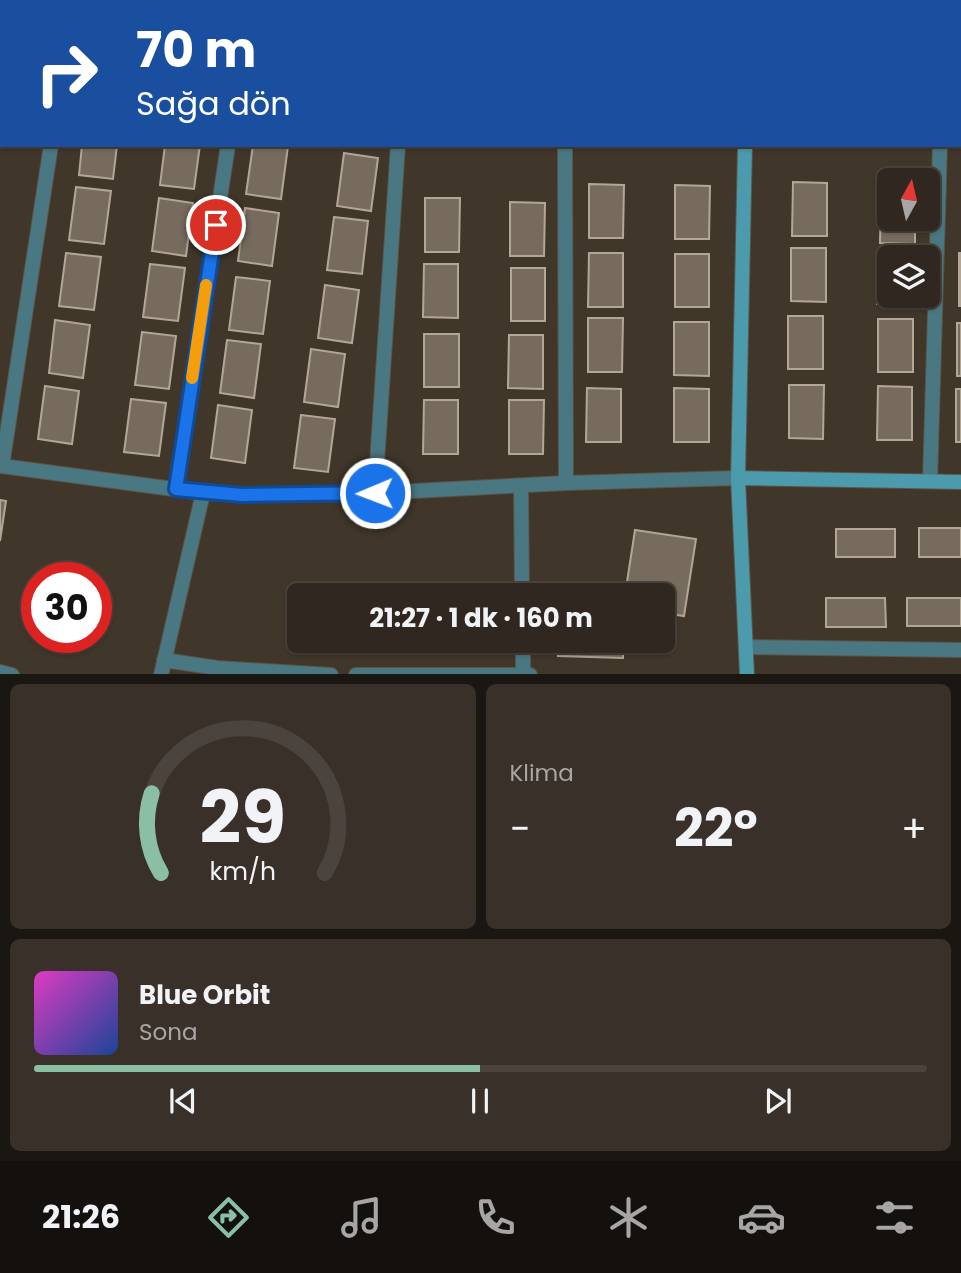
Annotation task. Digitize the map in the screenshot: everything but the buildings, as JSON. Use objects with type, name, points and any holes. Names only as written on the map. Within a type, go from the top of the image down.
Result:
[{"type":"street","points":[[51,147],[1,466],[203,493],[242,495],[375,493],[566,483],[738,478],[961,482]]},
{"type":"street","points":[[176,489],[228,147]]},
{"type":"street","points":[[375,493],[398,147]]},
{"type":"street","points":[[565,147],[566,483]]},
{"type":"street","points":[[745,147],[738,478],[747,674]]},
{"type":"street","points":[[930,481],[940,147]]},
{"type":"street","points":[[521,486],[522,583]]},
{"type":"street","points":[[203,493],[163,667],[331,674]]},
{"type":"street","points":[[746,647],[961,650]]},
{"type":"street","points":[[523,653],[523,674]]},
{"type":"street","points":[[0,672],[12,674]]},
{"type":"street","points":[[356,674],[530,674]]},
{"type":"slow traffic","points":[[192,378],[206,285]]},
{"type":"route","points":[[216,225],[176,489],[242,495],[375,493]]}]
